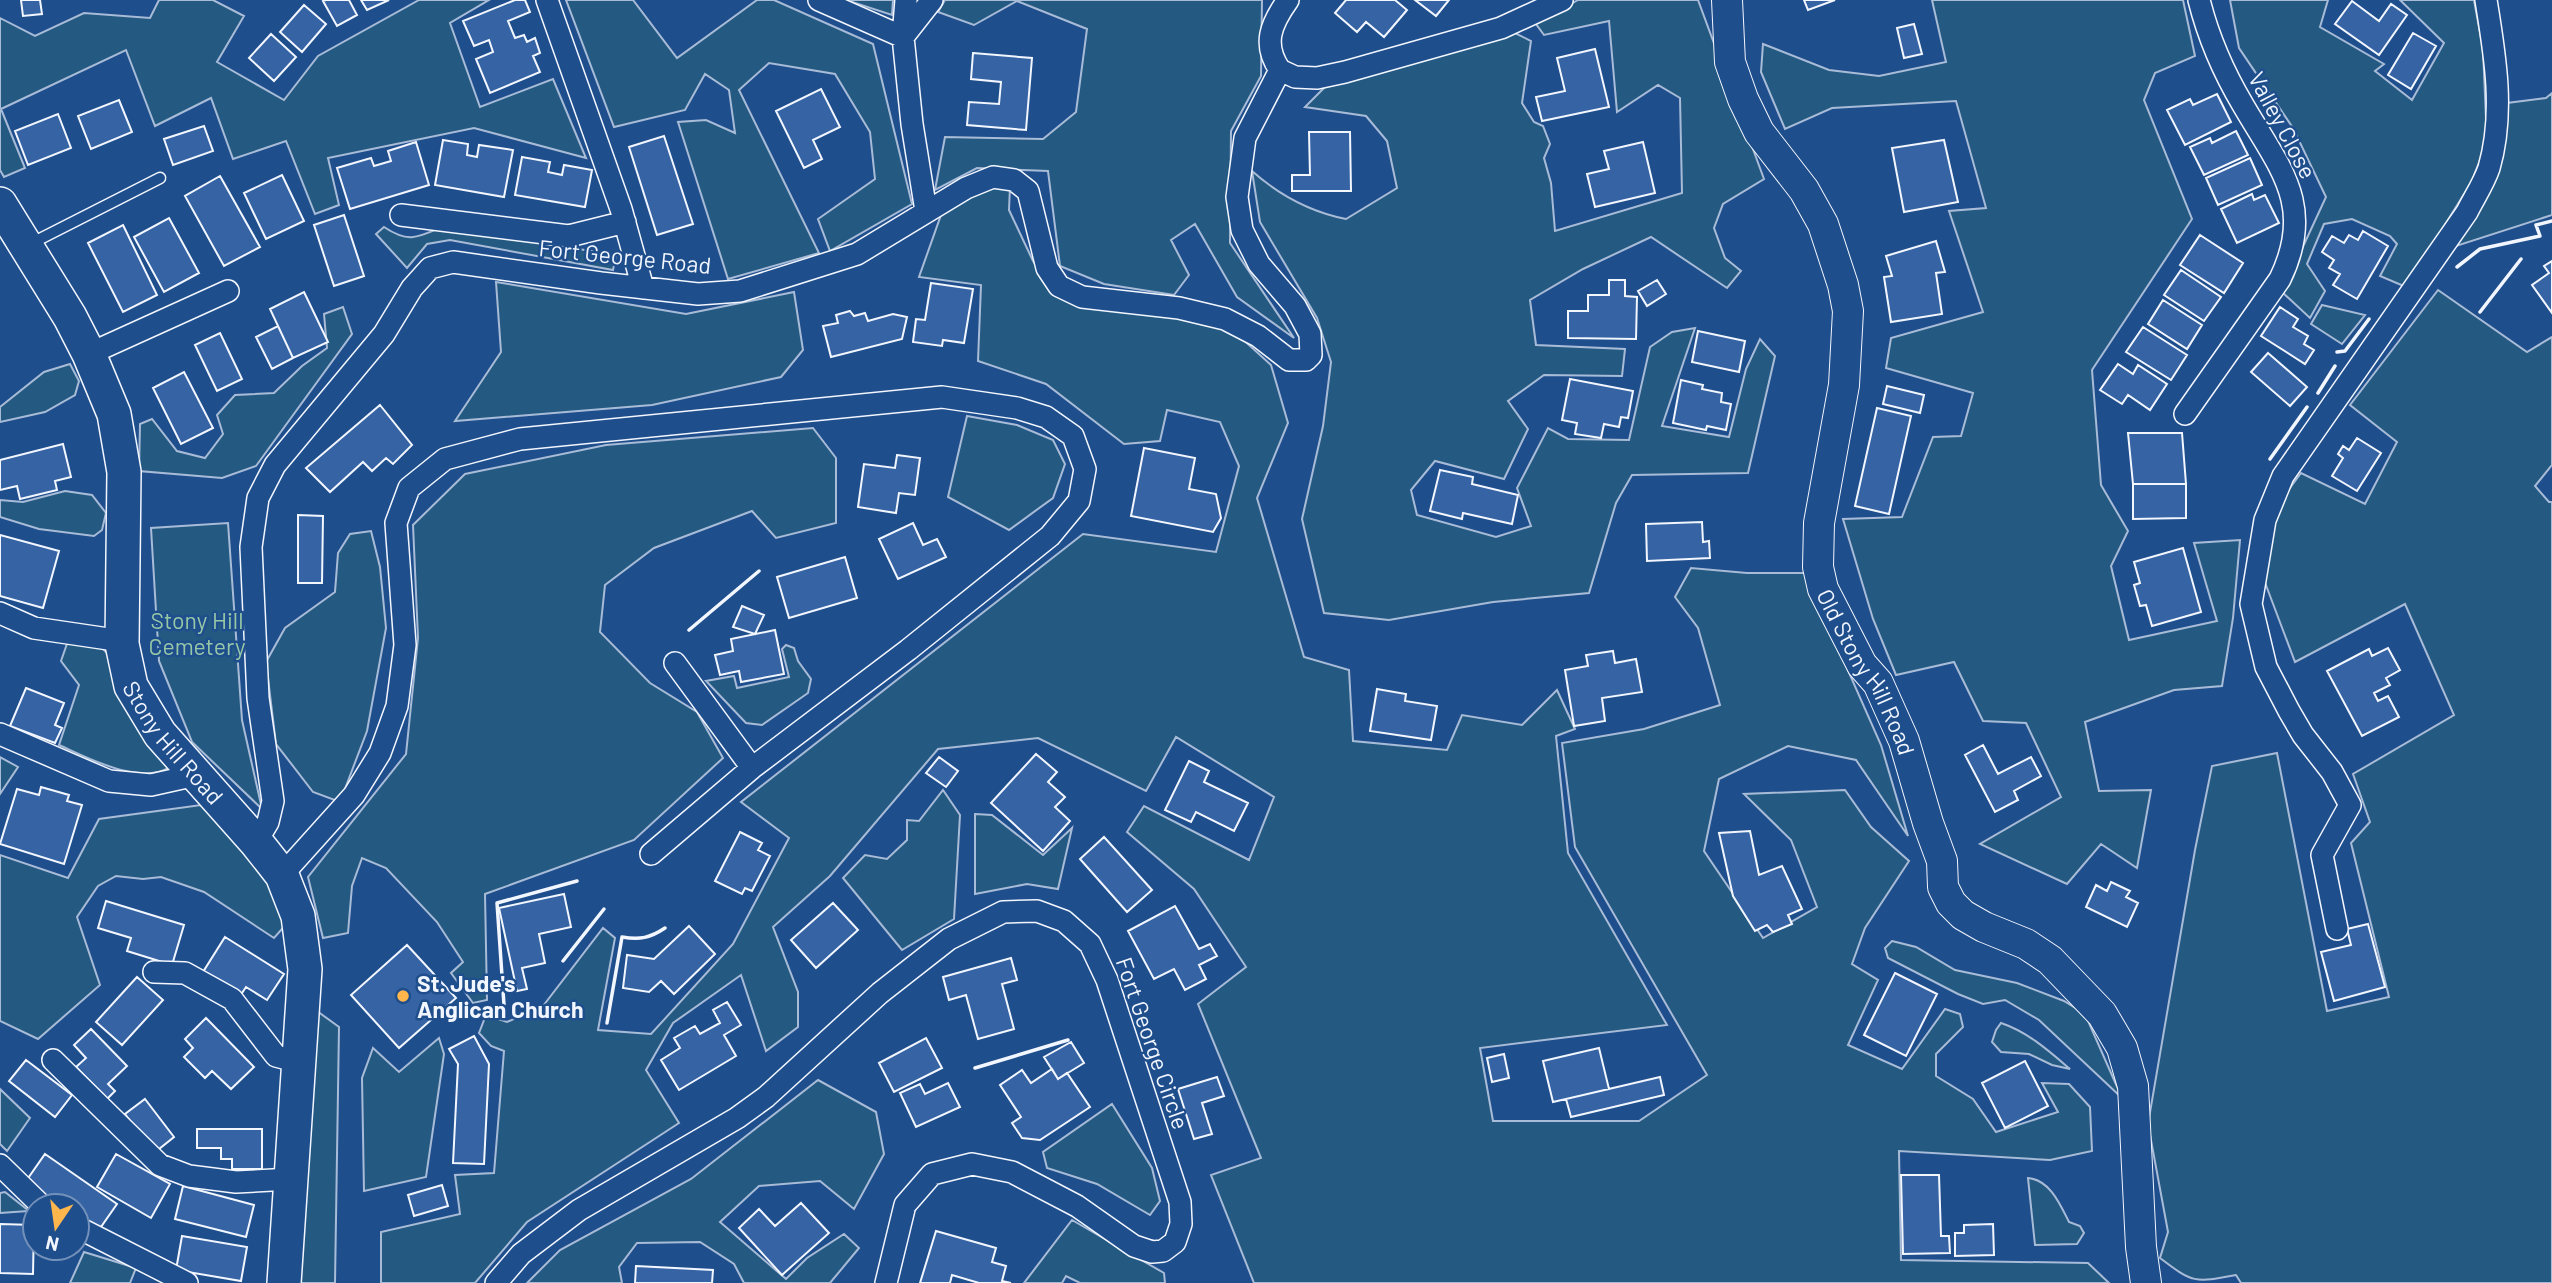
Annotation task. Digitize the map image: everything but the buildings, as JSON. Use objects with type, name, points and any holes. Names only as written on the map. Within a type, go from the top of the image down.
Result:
[{"type":"main road","name":"Stony Hill Road","points":[[0,204],[27,245],[89,354],[114,414],[124,472],[122,640],[131,686],[160,734],[282,875],[298,916],[305,969],[284,1283]]},
{"type":"street","points":[[547,0],[625,222],[643,288]]},
{"type":"street","points":[[819,0],[903,37]]},
{"type":"street","points":[[906,0],[903,37],[912,124],[926,211]]},
{"type":"street","points":[[903,37],[932,0]]},
{"type":"street","points":[[1288,0],[1276,17],[1270,39],[1271,57],[1280,70],[1295,77],[1317,78],[1501,28],[1562,0]]},
{"type":"street","name":"Old Stony Hill Road","points":[[1727,0],[1730,62],[1744,99],[1759,132],[1804,190],[1823,224],[1843,285],[1848,311],[1844,384],[1819,523],[1818,567],[1823,589],[1863,665],[1878,683],[1904,741],[1942,861],[1943,887],[1951,903],[1963,915],[2026,944],[2050,960],[2102,1014],[2122,1048],[2133,1086],[2141,1247],[2146,1283]]},
{"type":"street","name":"Valley Close","points":[[2185,414],[2280,279],[2291,257],[2295,236],[2295,209],[2287,182],[2228,76],[2199,0]]},
{"type":"street","points":[[2337,929],[2322,855],[2350,805],[2332,772],[2289,712],[2266,667],[2251,604],[2259,548],[2265,520],[2283,476],[2467,212],[2488,171],[2496,139],[2498,111],[2494,50],[2486,0]]},
{"type":"street","name":"Fort George Road","points":[[256,842],[268,822],[272,801],[258,698],[251,547],[258,498],[275,465],[384,334],[412,288],[430,268],[453,262],[698,294],[740,291],[857,254],[966,188],[993,177],[1014,180],[1028,191],[1047,268],[1059,286],[1082,297],[1178,308],[1225,319],[1258,336],[1289,360],[1306,360],[1311,355],[1310,334],[1295,306],[1259,264],[1242,230],[1237,197],[1245,138],[1280,70]]},
{"type":"street","points":[[401,215],[569,236],[625,222]]},
{"type":"street","points":[[89,354],[228,291]]},
{"type":"street","points":[[282,875],[354,795],[380,753],[397,706],[405,645],[396,523],[409,488],[445,459],[520,439],[942,397],[1017,408],[1046,417],[1073,436],[1085,469],[1079,501],[1050,536],[908,650],[752,768],[651,854]]},
{"type":"street","points":[[0,613],[34,628],[122,640]]},
{"type":"street","points":[[675,663],[752,768]]},
{"type":"street","points":[[0,734],[109,781],[150,785],[196,775]]},
{"type":"street","name":"Fort George Circle","points":[[496,1283],[521,1254],[579,1210],[737,1118],[766,1097],[880,993],[949,939],[1003,912],[1037,911],[1064,921],[1090,944],[1107,980],[1180,1202],[1181,1224],[1175,1242],[1163,1251],[1152,1252],[1134,1246],[1077,1206],[1012,1172],[972,1164],[932,1174],[905,1205],[886,1283]]},
{"type":"street","points":[[154,972],[185,973],[232,999],[276,1056],[299,1062]]},
{"type":"street","points":[[53,1060],[160,1165],[189,1176],[236,1182],[291,1179]]},
{"type":"street","points":[[0,1165],[28,1192]]},
{"type":"street","points":[[91,1234],[187,1283]]},
{"type":"lane","points":[[27,245],[160,178]]},
{"type":"green space","points":[[159,0],[213,0],[244,16],[217,62],[284,100],[318,56],[419,0],[489,0],[450,23],[480,107],[553,79],[586,158],[474,128],[328,158],[339,205],[315,214],[286,141],[233,159],[211,98],[155,126],[126,50],[1,109],[25,168],[4,177],[0,170],[0,18],[35,36],[84,13],[150,18]]},
{"type":"green space","points":[[566,0],[633,0],[677,58],[757,0],[774,0],[873,44],[912,204],[830,251],[818,219],[875,179],[870,132],[835,74],[769,63],[739,90],[819,253],[728,279],[678,122],[706,120],[735,133],[729,90],[705,74],[685,110],[614,127]]},
{"type":"green space","points":[[846,0],[893,0],[892,15]]},
{"type":"green space","points":[[945,0],[1262,0],[1261,76],[1231,131],[1230,243],[1294,338],[1237,297],[1195,224],[1171,240],[1189,275],[1174,295],[1104,284],[1060,266],[1048,171],[977,168],[935,190],[945,137],[1043,139],[1076,112],[1087,29],[1017,1],[974,25],[938,12]]},
{"type":"green space","points":[[1578,0],[1698,0],[1764,179],[1723,204],[1714,228],[1725,258],[1741,271],[1727,288],[1651,237],[1583,269],[1530,300],[1536,345],[1625,349],[1622,376],[1544,375],[1508,401],[1528,429],[1504,479],[1435,461],[1411,490],[1417,515],[1496,537],[1531,526],[1517,488],[1548,428],[1568,439],[1629,440],[1650,347],[1672,332],[1695,328],[1662,426],[1729,437],[1746,369],[1760,339],[1775,356],[1748,473],[1632,475],[1616,503],[1589,593],[1493,602],[1389,620],[1324,613],[1302,519],[1323,426],[1331,362],[1317,318],[1260,222],[1252,171],[1273,188],[1296,201],[1320,212],[1346,219],[1397,188],[1387,141],[1366,116],[1305,107],[1325,87],[1513,32],[1531,41],[1522,103],[1534,122],[1543,126],[1550,144],[1544,158],[1551,183],[1555,231],[1682,193],[1680,98],[1658,85],[1617,112],[1609,21],[1544,35],[1536,24]]},
{"type":"green space","points":[[1932,0],[2183,0],[2195,56],[2155,73],[2144,100],[2192,219],[2092,370],[2101,485],[2128,531],[2111,566],[2129,640],[2217,621],[2194,543],[2240,540],[2233,618],[2222,686],[2174,690],[2085,722],[2099,791],[2151,790],[2137,868],[2101,844],[2067,884],[1980,844],[2061,797],[2026,723],[1983,721],[1954,662],[1896,675],[1873,619],[1843,519],[1902,517],[1933,437],[1961,436],[1973,393],[1886,368],[1891,338],[1983,312],[1949,211],[1986,208],[1956,101],[1832,108],[1785,129],[1761,72],[1763,44],[1829,70],[1879,76],[1946,62]]},
{"type":"green space","points":[[2230,0],[2328,0],[2320,27],[2384,64],[2375,71],[2412,100],[2444,43],[2400,0],[2474,0],[2483,49],[2487,142],[2471,183],[2406,287],[2380,276],[2397,244],[2390,236],[2352,219],[2324,224],[2307,264],[2325,291],[2310,318],[2282,292],[2326,197],[2293,128],[2239,48]]},
{"type":"green space","points":[[2552,93],[2552,215],[2450,248],[2507,103],[2546,98]]},
{"type":"green space","points":[[1010,186],[1009,210],[1033,261],[1055,293],[1198,319],[1237,334],[1271,365],[1288,423],[1257,498],[1304,657],[1349,670],[1353,741],[1447,750],[1462,715],[1522,725],[1557,690],[1575,729],[1556,736],[1568,853],[1667,1025],[1480,1048],[1493,1121],[1639,1121],[1707,1075],[1575,847],[1562,743],[1644,729],[1720,705],[1698,628],[1675,597],[1691,568],[1747,573],[1805,573],[1881,745],[1908,836],[1856,760],[1788,746],[1719,779],[1704,851],[1763,938],[1817,907],[1791,840],[1744,794],[1845,790],[1871,827],[1909,861],[1865,928],[1852,964],[1878,980],[1848,1045],[1902,1069],[1945,1009],[1960,1014],[1963,1027],[1936,1054],[1936,1076],[1973,1099],[1996,1132],[2058,1112],[2042,1083],[2069,1084],[2090,1107],[2092,1151],[2050,1160],[1899,1151],[1901,1260],[2088,1263],[2109,1283],[1254,1283],[1211,1175],[1261,1158],[1198,1004],[1246,967],[1194,889],[1127,832],[1144,806],[1249,860],[1274,797],[1176,737],[1146,791],[1038,738],[938,749],[830,876],[773,927],[798,992],[798,1027],[766,1051],[741,975],[673,1023],[646,1070],[679,1123],[527,1222],[475,1283],[381,1283],[381,1232],[460,1214],[455,1175],[494,1173],[504,1051],[491,1046],[479,1033],[486,1015],[507,1022],[543,1006],[603,928],[615,938],[598,1030],[651,1034],[733,944],[789,838],[741,802],[1083,534],[1216,552],[1239,466],[1220,422],[1167,410],[1160,441],[1124,444],[1046,384],[978,361],[981,285],[919,277],[941,215],[986,188]]},
{"type":"green space","points":[[384,227],[406,237],[419,236],[442,227],[616,255],[613,270],[450,240],[427,244],[407,268],[376,234]]},
{"type":"green space","points":[[496,282],[686,314],[794,292],[803,350],[781,377],[652,405],[455,421],[501,352]]},
{"type":"green space","points":[[2438,290],[2527,352],[2552,337],[2552,465],[2535,486],[2552,502],[2552,1283],[2241,1283],[2236,1275],[2195,1279],[2160,1258],[2168,1232],[2148,1124],[2212,766],[2277,753],[2327,1011],[2389,997],[2351,843],[2370,822],[2353,774],[2454,715],[2405,604],[2295,662],[2261,572],[2278,504],[2301,473],[2365,504],[2397,442],[2350,405]]},
{"type":"green space","points":[[2322,305],[2365,315],[2342,344],[2311,324]]},
{"type":"green space","points":[[343,307],[352,334],[256,466],[222,478],[139,471],[140,424],[152,419],[177,451],[205,458],[223,434],[217,415],[235,395],[274,393],[302,366],[327,348],[324,314]]},
{"type":"green space","points":[[70,364],[79,381],[75,395],[45,412],[0,422],[0,407],[44,372]]},
{"type":"green space","points":[[967,416],[1017,425],[1053,440],[1065,464],[1053,498],[1009,530],[948,497]]},
{"type":"green space","points":[[813,428],[836,458],[836,523],[776,538],[752,511],[654,548],[605,585],[600,632],[650,683],[697,712],[723,758],[634,840],[485,894],[487,1000],[473,1003],[451,973],[463,962],[437,922],[386,868],[362,858],[352,886],[348,933],[323,938],[308,877],[406,754],[418,638],[413,525],[465,474],[606,445]]},
{"type":"green space","points":[[65,491],[92,495],[106,513],[102,530],[94,536],[39,529],[0,517],[0,500],[23,502]]},
{"type":"green space","name":"Stony Hill Cemetery","points":[[228,523],[242,720],[262,809],[192,742],[159,661],[151,528]]},
{"type":"green space","points":[[371,531],[380,567],[386,628],[367,731],[340,802],[313,792],[276,744],[266,662],[285,628],[335,592],[338,553],[350,534]]},
{"type":"green space","points":[[69,638],[96,642],[108,654],[170,767],[158,772],[129,772],[99,763],[59,745],[79,685],[61,661]]},
{"type":"green space","points":[[786,645],[794,648],[798,661],[811,679],[808,693],[762,725],[746,723],[706,681],[734,676],[737,688],[789,677],[782,649]]},
{"type":"green space","points":[[0,757],[18,767],[0,794]]},
{"type":"green space","points":[[943,790],[960,815],[954,919],[902,950],[843,878],[865,855],[887,859],[907,840],[907,820],[919,821]]},
{"type":"green space","points":[[201,805],[272,881],[290,920],[274,938],[204,892],[161,877],[143,879],[116,876],[98,886],[77,917],[100,985],[38,1039],[0,1021],[0,855],[68,878],[99,819]]},
{"type":"green space","points":[[975,814],[992,815],[1043,855],[1072,828],[1058,889],[1027,884],[975,894]]},
{"type":"green space","points":[[1892,941],[1916,947],[1955,970],[2017,983],[2064,1001],[2085,1014],[2122,1098],[2039,1020],[2005,1000],[1983,1004],[1958,994],[1888,958],[1885,948]]},
{"type":"green space","points":[[317,1011],[339,1027],[335,1283],[297,1283]]},
{"type":"green space","points":[[2001,1023],[2029,1037],[2070,1069],[2052,1065],[2029,1054],[2001,1052],[1992,1042]]},
{"type":"green space","points":[[439,1038],[444,1054],[426,1177],[364,1191],[362,1078],[373,1048],[399,1072]]},
{"type":"green space","points":[[818,1080],[876,1112],[884,1154],[854,1209],[820,1181],[759,1186],[720,1222],[786,1279],[807,1258],[844,1234],[859,1248],[830,1283],[744,1283],[734,1264],[700,1242],[637,1243],[619,1267],[622,1283],[527,1283],[560,1250],[691,1179]]},
{"type":"green space","points":[[0,1089],[30,1118],[7,1151],[0,1144]]},
{"type":"green space","points":[[1112,1104],[1152,1168],[1160,1201],[1150,1215],[1097,1184],[1047,1168],[1043,1152]]},
{"type":"green space","points":[[2028,1178],[2048,1188],[2069,1222],[2080,1226],[2084,1233],[2077,1244],[2035,1245]]},
{"type":"green space","points":[[5,1192],[21,1205],[21,1212],[0,1213],[0,1193]]},
{"type":"green space","points":[[1072,1220],[1164,1273],[1165,1283],[1080,1283],[1066,1276],[1062,1283],[1024,1283]]},
{"type":"green space","points":[[91,1254],[136,1268],[130,1283],[70,1283],[79,1262],[91,1262]]},
{"type":"wall","points":[[2457,267],[2480,249],[2540,236],[2536,225],[2552,221]]},
{"type":"wall","points":[[2480,312],[2521,259]]},
{"type":"wall","points":[[2337,352],[2345,351],[2369,319]]},
{"type":"wall","points":[[2318,393],[2335,366]]},
{"type":"wall","points":[[2270,459],[2307,407]]},
{"type":"wall","points":[[689,630],[759,571]]},
{"type":"wall","points":[[504,1005],[497,903],[577,881]]},
{"type":"wall","points":[[563,961],[604,909]]},
{"type":"wall","points":[[607,1023],[622,937],[645,937],[665,928]]},
{"type":"wall","points":[[975,1068],[1068,1040]]},
{"type":"place","name":"St. Jude's Anglican Church","points":[[403,996]]}]
